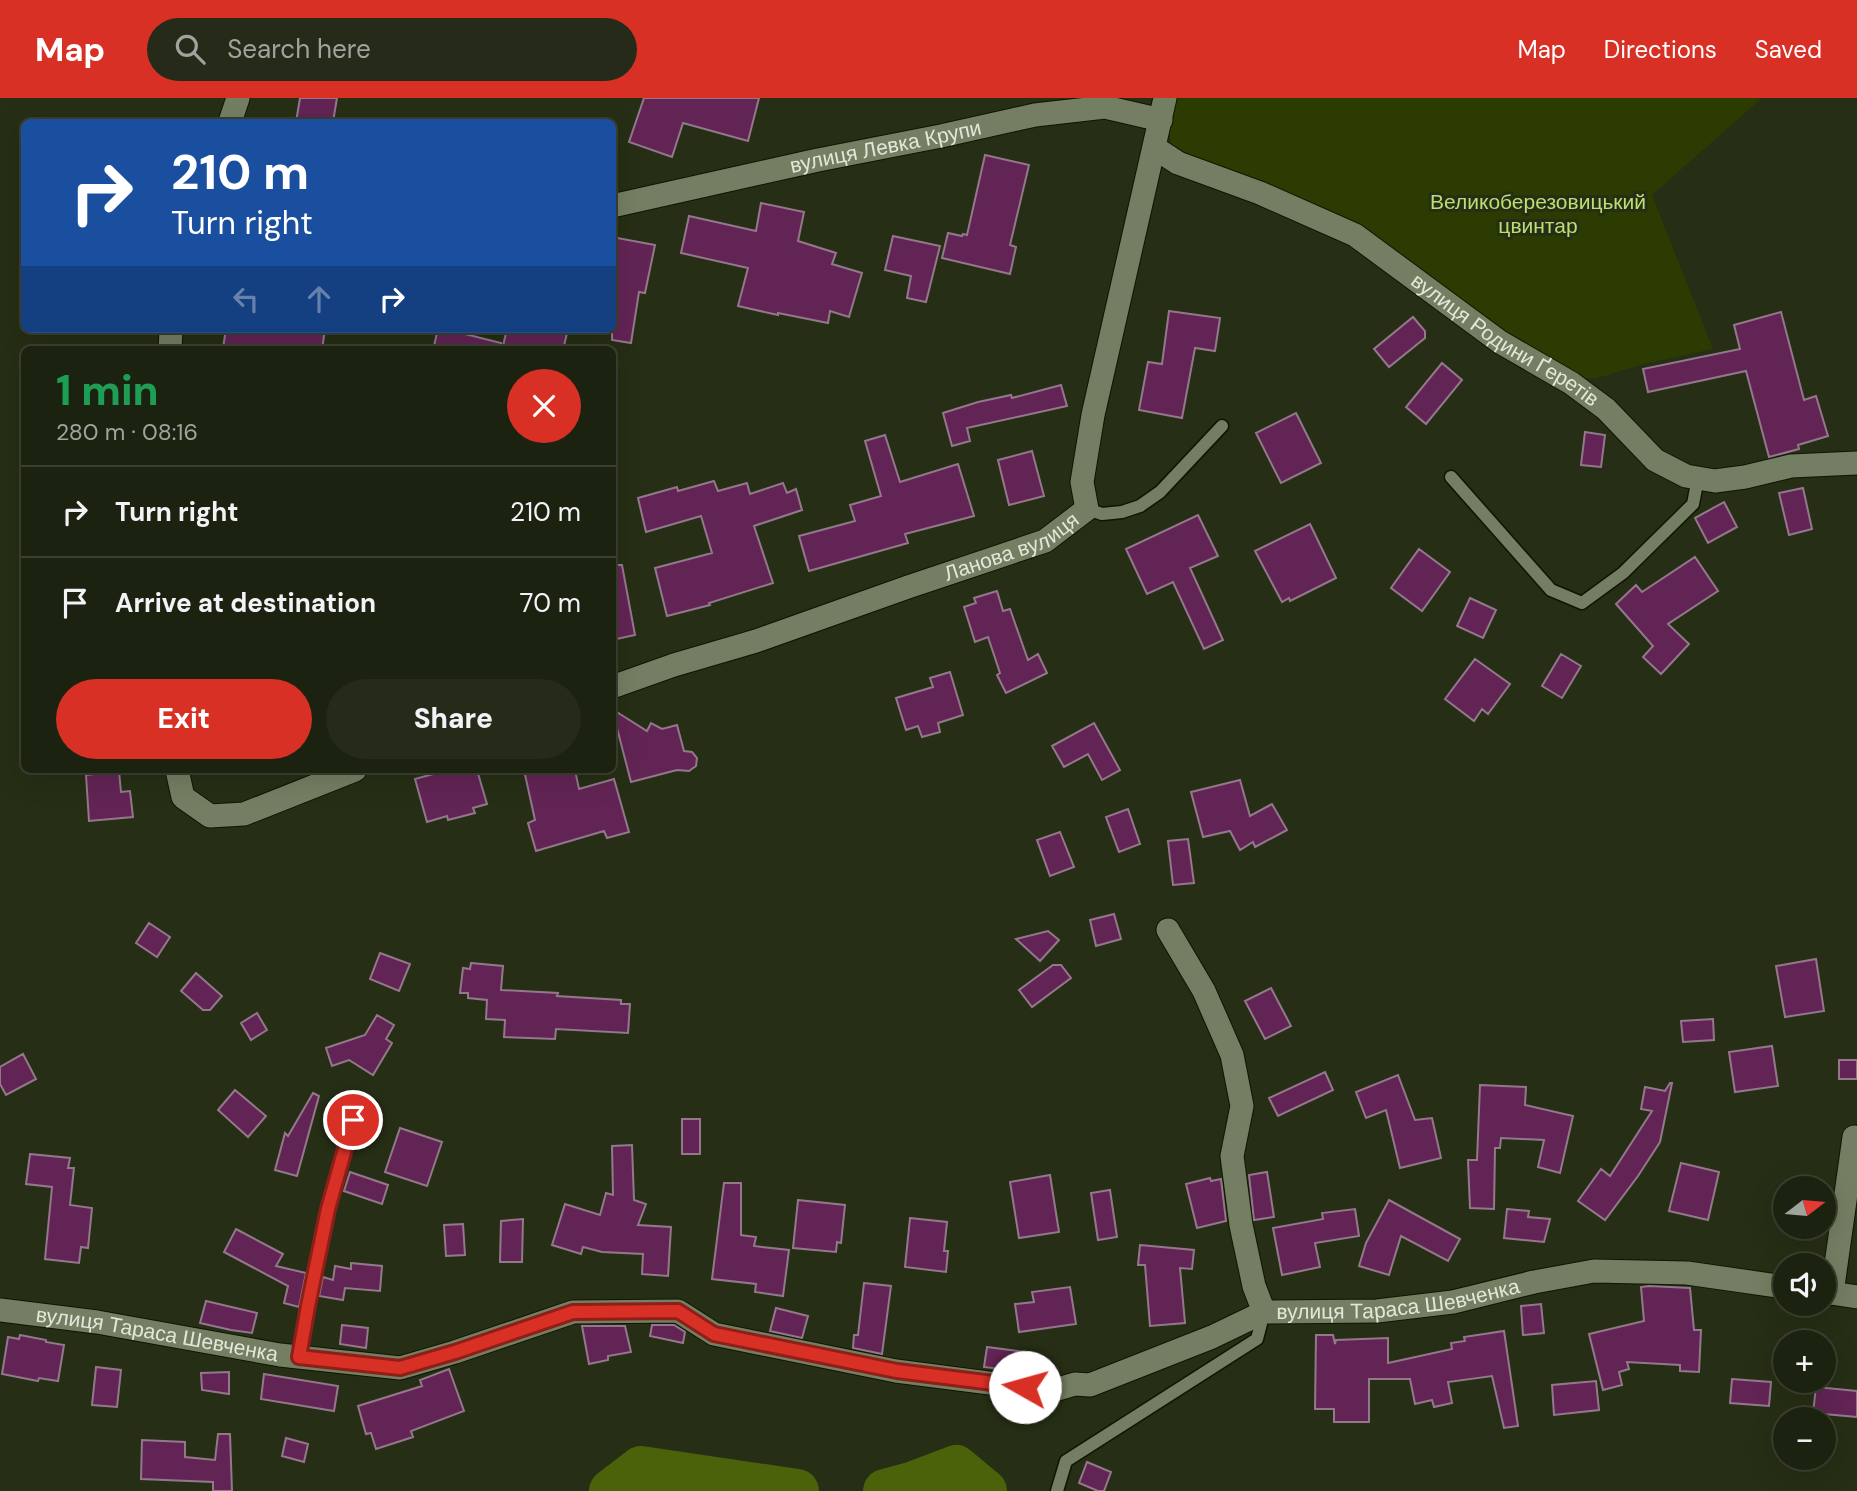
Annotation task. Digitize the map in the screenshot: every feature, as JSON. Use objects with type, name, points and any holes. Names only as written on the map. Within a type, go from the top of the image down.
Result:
[{"type":"street","points":[[231,119],[238,98]]},
{"type":"street","name":"вулиця Левка Крупи","points":[[616,205],[1035,115],[1105,107],[1163,109]]},
{"type":"street","name":"Ланова вулиця","points":[[616,686],[756,641],[1045,541],[1087,509],[1082,482],[1093,415],[1163,109]]},
{"type":"street","name":"вулиця Родини Ґеретів","points":[[1155,148],[1178,163],[1271,198],[1355,235],[1500,342],[1571,383],[1606,409],[1655,460],[1686,476],[1716,481],[1791,466],[1857,463]]},
{"type":"street","points":[[178,773],[183,797],[210,816],[244,814],[347,773]]},
{"type":"street","points":[[1168,930],[1204,991],[1232,1055],[1242,1106],[1232,1156],[1241,1225],[1254,1286],[1264,1312]]},
{"type":"street","points":[[1835,1253],[1854,1137]]},
{"type":"street","name":"вулиця Тараса Шевченка","points":[[0,1310],[97,1322],[299,1357],[400,1368],[573,1312],[678,1311],[714,1334],[897,1371],[1051,1391],[1075,1384],[1090,1385],[1212,1337],[1264,1312],[1377,1311],[1453,1302],[1534,1282],[1594,1271],[1687,1273],[1773,1285]]},
{"type":"street","points":[[1836,1294],[1857,1297]]},
{"type":"lane","points":[[1087,509],[1102,514],[1122,512],[1140,506],[1160,492],[1222,426]]},
{"type":"lane","points":[[1451,477],[1551,590],[1582,603],[1623,573],[1693,504],[1698,478]]},
{"type":"lane","points":[[299,1357],[328,1209],[353,1120],[371,1105]]},
{"type":"lane","points":[[1058,1491],[1066,1461],[1257,1339],[1264,1312]]},
{"type":"green space","name":"Великоберезовицький цвинтар","points":[[1177,98],[1762,98],[1652,195],[1713,349],[1640,365],[1598,378],[1578,378],[1539,355],[1466,303],[1171,144],[1169,128]]},
{"type":"building","points":[[300,98],[337,98],[334,119],[296,119]]},
{"type":"building","points":[[644,98],[759,98],[748,141],[683,123],[672,157],[629,142]]},
{"type":"building","points":[[985,155],[1029,165],[1010,245],[1016,247],[1010,274],[942,258],[948,233],[967,235]]},
{"type":"building","points":[[761,203],[804,212],[798,241],[836,253],[832,264],[862,273],[849,317],[830,311],[828,323],[738,306],[748,268],[681,253],[689,216],[756,231]]},
{"type":"building","points":[[893,236],[940,246],[926,302],[907,298],[911,276],[885,270]]},
{"type":"building","points":[[616,238],[655,245],[645,293],[639,292],[631,343],[612,340],[612,333],[616,333]]},
{"type":"building","points":[[1169,311],[1220,318],[1215,351],[1195,348],[1182,418],[1139,410],[1148,362],[1162,364]]},
{"type":"building","points":[[1781,312],[1804,400],[1816,396],[1828,436],[1798,445],[1799,449],[1769,457],[1746,371],[1648,392],[1643,369],[1740,349],[1734,325]]},
{"type":"building","points":[[1413,317],[1425,331],[1425,338],[1389,367],[1374,349]]},
{"type":"building","points":[[225,333],[324,333],[323,346],[223,346]]},
{"type":"building","points":[[437,333],[461,333],[501,343],[501,346],[434,346]]},
{"type":"building","points":[[506,333],[567,333],[564,346],[503,346]]},
{"type":"building","points":[[1442,363],[1462,380],[1426,424],[1406,407]]},
{"type":"building","points":[[1061,385],[1067,406],[967,428],[970,441],[952,446],[943,413],[978,402],[1011,395],[1012,398]]},
{"type":"building","points":[[1296,413],[1321,463],[1281,483],[1256,433]]},
{"type":"building","points":[[1585,432],[1605,435],[1601,467],[1581,465]]},
{"type":"building","points":[[885,435],[900,482],[958,464],[974,516],[905,534],[908,543],[809,571],[799,536],[855,521],[850,505],[881,496],[865,441]]},
{"type":"building","points":[[1032,451],[1044,496],[1009,505],[998,460]]},
{"type":"building","points":[[714,481],[718,491],[747,483],[750,494],[783,483],[787,493],[796,489],[802,510],[754,526],[773,583],[709,603],[710,605],[667,616],[655,568],[712,553],[701,516],[646,532],[638,498],[677,487],[678,491]]},
{"type":"building","points":[[1803,488],[1812,529],[1789,535],[1779,493]]},
{"type":"building","points":[[1724,502],[1737,527],[1708,543],[1695,518]]},
{"type":"building","points":[[1198,515],[1218,556],[1190,568],[1223,640],[1204,649],[1173,582],[1147,594],[1126,549]]},
{"type":"building","points":[[1310,524],[1336,578],[1290,601],[1289,598],[1282,602],[1255,551]]},
{"type":"building","points":[[1419,549],[1450,572],[1422,611],[1391,588]]},
{"type":"building","points":[[1695,557],[1718,591],[1668,624],[1689,644],[1661,674],[1643,657],[1653,646],[1616,604],[1636,585],[1642,592]]},
{"type":"building","points":[[616,565],[622,565],[635,635],[616,639]]},
{"type":"building","points":[[997,591],[1003,611],[1010,609],[1028,660],[1038,654],[1047,673],[1006,693],[997,675],[1000,673],[988,637],[975,642],[964,607],[976,603],[974,598]]},
{"type":"building","points":[[1470,598],[1496,610],[1483,638],[1457,626]]},
{"type":"building","points":[[1561,654],[1581,666],[1562,698],[1542,686]]},
{"type":"building","points":[[1475,659],[1510,684],[1488,714],[1482,709],[1474,721],[1445,699]]},
{"type":"building","points":[[950,672],[963,715],[938,723],[940,732],[922,737],[918,726],[906,730],[896,698],[933,687],[930,678]]},
{"type":"building","points":[[616,712],[647,731],[651,723],[662,729],[677,725],[684,751],[692,752],[697,758],[696,766],[689,771],[677,770],[631,782],[616,724]]},
{"type":"building","points":[[1094,723],[1120,770],[1102,780],[1088,754],[1064,767],[1052,746]]},
{"type":"building","points":[[119,773],[121,792],[130,791],[133,817],[89,821],[86,775]]},
{"type":"building","points":[[437,773],[478,773],[487,804],[473,808],[475,813],[448,820],[447,816],[427,822],[415,779]]},
{"type":"building","points":[[525,773],[576,773],[579,789],[614,779],[629,832],[607,838],[604,831],[536,851],[528,823],[535,820]]},
{"type":"building","points":[[1240,780],[1250,816],[1272,804],[1287,830],[1255,847],[1253,842],[1240,850],[1230,831],[1203,837],[1191,792]]},
{"type":"building","points":[[1128,809],[1140,844],[1119,852],[1106,817]]},
{"type":"building","points":[[1060,832],[1074,867],[1050,876],[1037,840]]},
{"type":"building","points":[[1188,839],[1194,883],[1173,885],[1168,841]]},
{"type":"building","points":[[1114,914],[1121,939],[1096,946],[1090,920]]},
{"type":"building","points":[[149,923],[170,937],[157,957],[136,943]]},
{"type":"building","points":[[1048,931],[1059,940],[1040,961],[1016,939]]},
{"type":"building","points":[[380,953],[410,964],[399,991],[370,979]]},
{"type":"building","points":[[1816,959],[1824,1011],[1785,1017],[1776,966]]},
{"type":"building","points":[[471,963],[503,966],[501,990],[558,993],[557,996],[621,1000],[621,1004],[630,1004],[628,1033],[556,1029],[555,1039],[504,1037],[505,1020],[486,1019],[487,1000],[468,998],[468,993],[460,993],[463,968],[470,969]]},
{"type":"building","points":[[1053,965],[1061,965],[1071,978],[1032,1007],[1019,990]]},
{"type":"building","points":[[196,973],[222,996],[210,1010],[203,1010],[181,991]]},
{"type":"building","points":[[1271,988],[1291,1026],[1265,1039],[1245,1001]]},
{"type":"building","points":[[257,1013],[267,1030],[251,1040],[241,1023]]},
{"type":"building","points":[[377,1015],[394,1025],[386,1039],[392,1043],[373,1075],[349,1060],[332,1066],[326,1048],[365,1035]]},
{"type":"building","points":[[1713,1019],[1714,1040],[1683,1042],[1681,1021]]},
{"type":"building","points":[[1772,1046],[1778,1086],[1735,1092],[1729,1052]]},
{"type":"building","points":[[23,1054],[36,1079],[6,1095],[0,1084],[0,1067]]},
{"type":"building","points":[[1839,1060],[1857,1060],[1857,1079],[1839,1079]]},
{"type":"building","points":[[1325,1072],[1333,1090],[1278,1116],[1269,1098]]},
{"type":"building","points":[[1398,1075],[1415,1120],[1432,1118],[1441,1158],[1400,1168],[1386,1110],[1366,1118],[1356,1092]]},
{"type":"building","points":[[1670,1083],[1660,1142],[1605,1220],[1578,1201],[1601,1169],[1610,1176],[1652,1111],[1641,1109],[1645,1087],[1665,1091]]},
{"type":"building","points":[[1480,1085],[1526,1087],[1525,1105],[1573,1116],[1560,1173],[1538,1167],[1544,1140],[1501,1138],[1500,1148],[1495,1148],[1494,1209],[1470,1208],[1468,1160],[1477,1160]]},
{"type":"building","points":[[235,1090],[266,1116],[248,1137],[218,1110]]},
{"type":"building","points":[[313,1093],[319,1096],[297,1176],[275,1170],[285,1133],[288,1136]]},
{"type":"building","points":[[682,1119],[700,1119],[700,1154],[682,1154]]},
{"type":"building","points":[[400,1128],[442,1142],[427,1186],[385,1172]]},
{"type":"building","points":[[632,1145],[634,1200],[646,1204],[638,1225],[671,1227],[668,1276],[642,1274],[643,1254],[602,1252],[583,1247],[581,1254],[552,1245],[565,1204],[600,1215],[606,1193],[613,1195],[612,1146]]},
{"type":"building","points":[[30,1154],[70,1158],[68,1168],[74,1168],[70,1205],[92,1208],[88,1248],[81,1247],[79,1263],[45,1259],[52,1187],[26,1184]]},
{"type":"building","points":[[1681,1163],[1719,1172],[1708,1220],[1669,1211]]},
{"type":"building","points":[[350,1172],[388,1185],[382,1204],[344,1191]]},
{"type":"building","points":[[1267,1172],[1274,1217],[1254,1220],[1249,1175]]},
{"type":"building","points":[[1050,1175],[1059,1232],[1019,1238],[1010,1182]]},
{"type":"building","points":[[1210,1178],[1211,1181],[1221,1179],[1226,1221],[1197,1228],[1186,1184]]},
{"type":"building","points":[[724,1183],[741,1183],[741,1235],[756,1237],[754,1246],[789,1250],[783,1296],[755,1292],[756,1284],[712,1279]]},
{"type":"building","points":[[1110,1190],[1117,1237],[1098,1240],[1091,1193]]},
{"type":"building","points":[[798,1200],[845,1205],[841,1243],[837,1242],[836,1252],[793,1248]]},
{"type":"building","points":[[1389,1200],[1460,1239],[1448,1261],[1401,1236],[1389,1275],[1359,1266],[1366,1243]]},
{"type":"building","points":[[1355,1209],[1359,1236],[1315,1243],[1320,1267],[1282,1275],[1273,1228],[1323,1219],[1322,1213]]},
{"type":"building","points":[[1507,1209],[1529,1211],[1528,1217],[1550,1219],[1544,1242],[1504,1238]]},
{"type":"building","points":[[910,1218],[947,1222],[944,1251],[948,1251],[946,1272],[905,1267]]},
{"type":"building","points":[[523,1219],[522,1262],[500,1262],[501,1221]]},
{"type":"building","points":[[463,1224],[465,1255],[446,1256],[444,1225]]},
{"type":"building","points":[[236,1229],[283,1254],[276,1266],[306,1273],[299,1307],[284,1303],[288,1286],[224,1252]]},
{"type":"building","points":[[1140,1245],[1194,1250],[1192,1269],[1180,1268],[1185,1323],[1150,1326],[1145,1265],[1138,1265]]},
{"type":"building","points":[[351,1263],[382,1266],[380,1291],[345,1288],[343,1300],[319,1296],[323,1277],[333,1280],[335,1266],[351,1269]]},
{"type":"building","points":[[864,1283],[891,1286],[882,1354],[853,1348],[854,1335],[858,1335]]},
{"type":"building","points":[[1070,1287],[1076,1324],[1019,1332],[1015,1304],[1034,1302],[1032,1292]]},
{"type":"building","points":[[1641,1287],[1690,1288],[1694,1330],[1701,1330],[1699,1372],[1680,1371],[1680,1365],[1627,1362],[1629,1369],[1619,1372],[1622,1385],[1603,1390],[1589,1334],[1644,1321]]},
{"type":"building","points":[[206,1301],[257,1313],[252,1333],[200,1323]]},
{"type":"building","points":[[1541,1304],[1544,1333],[1523,1335],[1521,1306]]},
{"type":"building","points":[[776,1308],[808,1316],[802,1338],[770,1331]]},
{"type":"building","points":[[342,1325],[368,1328],[366,1348],[340,1344]]},
{"type":"building","points":[[652,1325],[674,1325],[685,1332],[683,1343],[650,1336]]},
{"type":"building","points":[[582,1326],[625,1326],[631,1352],[608,1356],[608,1360],[589,1364]]},
{"type":"building","points":[[1504,1331],[1518,1426],[1504,1428],[1492,1376],[1448,1382],[1452,1403],[1434,1407],[1432,1400],[1415,1404],[1410,1379],[1369,1379],[1369,1422],[1334,1422],[1334,1409],[1315,1409],[1316,1335],[1333,1335],[1335,1344],[1336,1340],[1388,1338],[1388,1363],[1452,1349],[1451,1343],[1465,1341],[1464,1337]]},
{"type":"building","points":[[20,1335],[64,1345],[58,1381],[39,1378],[38,1381],[2,1374],[8,1337],[19,1339]]},
{"type":"building","points":[[987,1347],[1025,1352],[1023,1372],[984,1367]]},
{"type":"building","points":[[96,1367],[121,1370],[117,1407],[92,1405]]},
{"type":"building","points":[[449,1369],[464,1411],[411,1431],[413,1437],[376,1449],[371,1433],[366,1434],[358,1406],[422,1386],[420,1380]]},
{"type":"building","points":[[229,1372],[229,1394],[202,1390],[201,1373]]},
{"type":"building","points":[[264,1374],[338,1386],[334,1411],[261,1399]]},
{"type":"building","points":[[1732,1379],[1771,1382],[1769,1406],[1730,1403]]},
{"type":"building","points":[[1596,1381],[1599,1410],[1554,1415],[1552,1385]]},
{"type":"building","points":[[1836,1389],[1857,1391],[1857,1417],[1836,1415],[1836,1407],[1814,1407],[1815,1393],[1836,1393]]},
{"type":"building","points":[[218,1434],[230,1434],[232,1491],[213,1491],[213,1482],[141,1479],[142,1440],[185,1442],[185,1457],[215,1460]]},
{"type":"building","points":[[286,1438],[308,1444],[304,1462],[282,1456]]},
{"type":"building","points":[[1087,1462],[1111,1472],[1104,1491],[1079,1483]]},
{"type":"waterway","points":[[885,1491],[956,1467],[985,1491]]},
{"type":"waterway","points":[[611,1491],[641,1468],[797,1491]]},
{"type":"route","points":[[353,1120],[328,1209],[299,1357],[400,1368],[573,1312],[678,1311],[714,1334],[897,1371],[1025,1387]]}]
